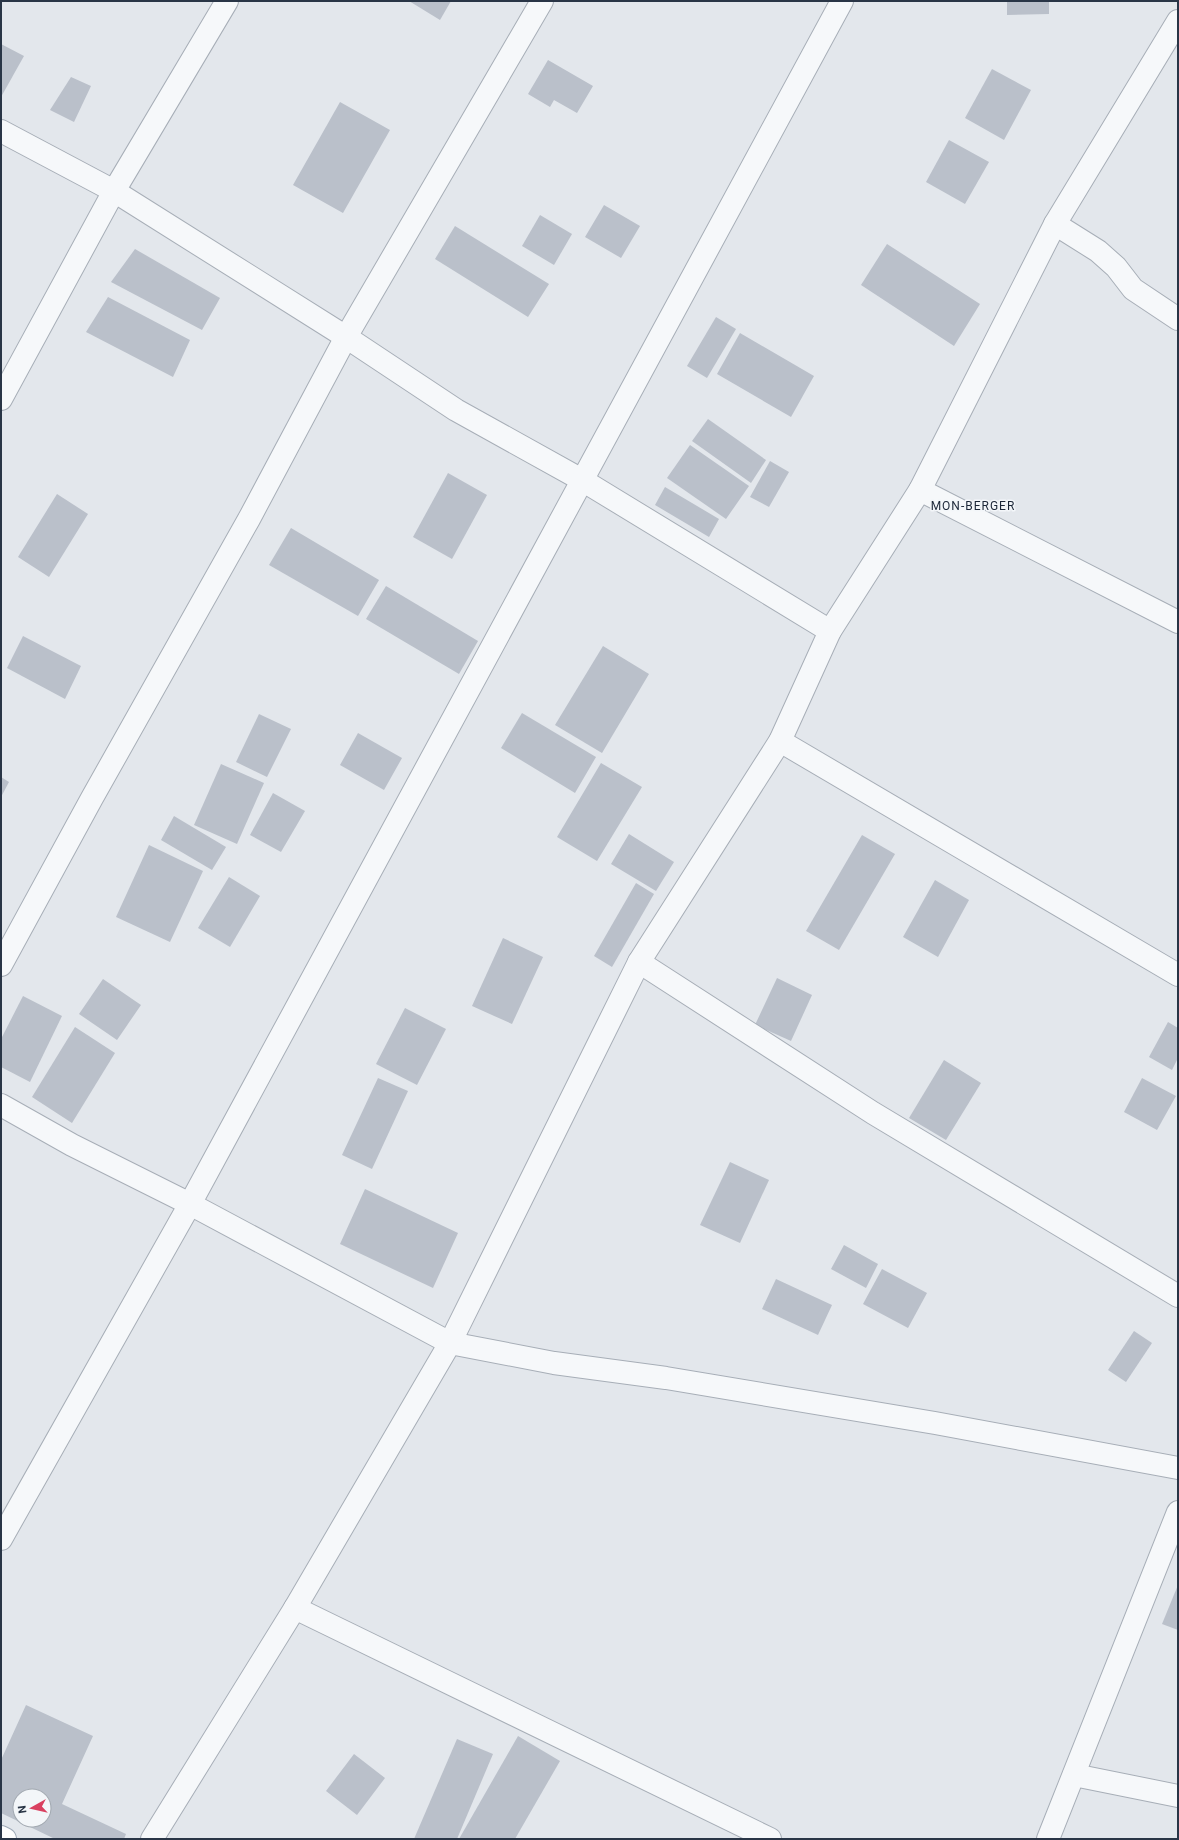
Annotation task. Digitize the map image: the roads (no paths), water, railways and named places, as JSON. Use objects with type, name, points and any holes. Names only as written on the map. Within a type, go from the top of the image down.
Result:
[{"type":"main road","points":[[1,1837],[5,1839]]},
{"type":"street","points":[[1,399],[114,191],[227,1]]},
{"type":"street","points":[[1,965],[92,798],[249,519],[346,337],[542,1]]},
{"type":"street","points":[[1,1539],[190,1204],[842,1]]},
{"type":"street","points":[[152,1839],[296,1608],[450,1343],[639,962],[780,740],[830,631],[920,490],[1055,224],[1177,25]]},
{"type":"street","points":[[1,131],[114,191],[346,337],[456,410],[582,480],[830,631]]},
{"type":"street","points":[[1055,224],[1098,251],[1116,267],[1133,289],[1178,319]]},
{"type":"street","points":[[920,490],[1178,622]]},
{"type":"street","points":[[780,740],[1178,975]]},
{"type":"street","points":[[639,962],[873,1113],[1178,1296]]},
{"type":"street","points":[[1,1105],[72,1145],[190,1204],[450,1343],[554,1363],[666,1378],[935,1423],[1178,1468]]},
{"type":"street","points":[[1048,1839],[1178,1512]]},
{"type":"street","points":[[296,1608],[770,1839]]},
{"type":"street","points":[[1074,1776],[1178,1796]]},
{"type":"district","name":"MON-BERGER","points":[[973,506]]}]
